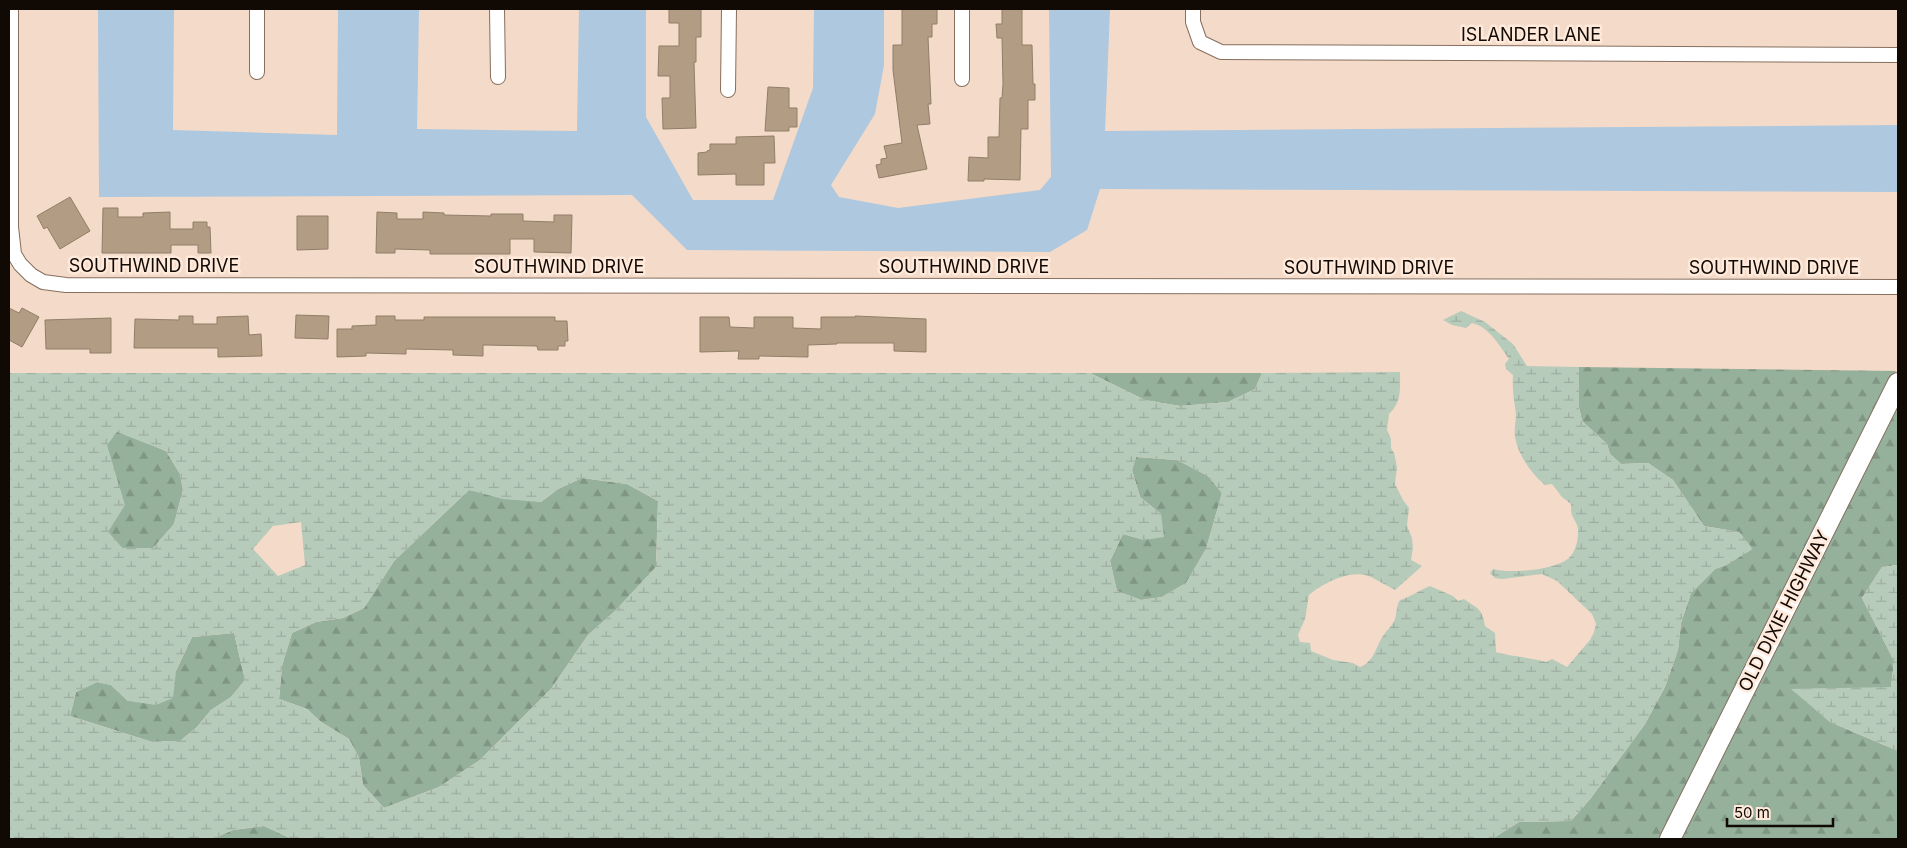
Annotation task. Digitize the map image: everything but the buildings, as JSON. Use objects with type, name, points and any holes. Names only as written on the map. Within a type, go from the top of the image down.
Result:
[{"type":"street","name":"SOUTHWIND DRIVE","points":[[11,9],[11,227],[14,254],[20,264],[31,275],[43,282],[66,285],[1898,287]]},
{"type":"street","points":[[257,9],[257,72]]},
{"type":"street","points":[[497,9],[498,77]]},
{"type":"street","points":[[728,90],[729,9]]},
{"type":"street","points":[[962,9],[962,79]]},
{"type":"street","name":"ISLANDER LANE","points":[[1193,9],[1193,22],[1200,42],[1221,52],[1898,55]]},
{"type":"street","name":"OLD DIXIE HIGHWAY","points":[[1670,839],[1898,383]]},
{"type":"green space","points":[[1461,311],[1485,322],[1513,344],[1527,366],[1579,367],[1579,407],[1582,421],[1607,444],[1610,454],[1621,464],[1648,463],[1673,480],[1704,526],[1739,532],[1753,549],[1725,566],[1715,569],[1691,593],[1681,623],[1678,650],[1665,687],[1645,724],[1591,798],[1571,821],[1519,822],[1492,839],[292,839],[264,826],[233,830],[212,839],[9,839],[9,373],[1090,373],[1145,400],[1180,406],[1228,402],[1255,389],[1262,373],[1400,372],[1398,400],[1389,414],[1387,430],[1391,439],[1391,448],[1397,467],[1395,484],[1409,508],[1407,526],[1412,538],[1411,560],[1422,566],[1395,590],[1371,577],[1355,574],[1338,578],[1322,586],[1309,595],[1305,619],[1298,635],[1300,642],[1310,643],[1311,651],[1333,660],[1353,663],[1360,667],[1373,656],[1383,636],[1393,623],[1400,600],[1430,586],[1453,596],[1458,601],[1464,599],[1479,610],[1485,626],[1495,633],[1496,652],[1546,662],[1552,659],[1567,667],[1590,640],[1594,632],[1596,624],[1592,614],[1557,581],[1542,574],[1502,579],[1495,578],[1490,573],[1493,569],[1521,571],[1544,568],[1569,558],[1576,547],[1578,531],[1572,514],[1571,504],[1562,497],[1552,484],[1545,485],[1540,480],[1530,469],[1519,450],[1515,434],[1516,414],[1513,375],[1506,369],[1505,364],[1509,359],[1484,328],[1472,323],[1466,328],[1452,325],[1443,320]],"holes":[[[117,432],[166,451],[180,474],[183,490],[174,524],[153,548],[122,548],[108,532],[125,505],[107,445]],[[1136,457],[1177,460],[1208,476],[1222,493],[1206,549],[1186,583],[1162,597],[1141,600],[1117,591],[1110,561],[1123,534],[1144,540],[1164,537],[1161,514],[1140,497],[1132,470]],[[582,478],[627,484],[658,501],[656,567],[615,611],[588,635],[551,689],[480,760],[439,787],[384,808],[363,785],[359,758],[349,739],[321,722],[307,709],[279,699],[282,666],[292,633],[316,622],[343,618],[364,608],[394,561],[469,490],[503,499],[541,502],[558,489]],[[301,522],[305,565],[278,576],[253,549],[273,526]],[[234,633],[245,680],[231,697],[211,710],[197,727],[180,741],[149,741],[70,716],[76,692],[97,682],[111,685],[128,701],[156,705],[173,698],[176,671],[192,637]]]},
{"type":"green space","points":[[1579,367],[1896,371],[1662,839],[1492,839],[1519,822],[1571,821],[1591,798],[1645,724],[1665,687],[1678,650],[1681,623],[1691,593],[1715,569],[1752,549],[1739,532],[1704,526],[1673,480],[1648,463],[1621,464],[1610,454],[1607,444],[1582,421],[1579,407]]},
{"type":"green space","points":[[1090,373],[1262,373],[1255,389],[1228,402],[1180,406],[1145,400]]},
{"type":"green space","points":[[1898,400],[1898,565],[1882,567],[1862,598],[1894,661],[1891,688],[1792,689],[1830,722],[1898,751],[1898,839],[1678,839]]},
{"type":"green space","points":[[117,431],[166,451],[180,474],[183,490],[174,524],[153,548],[122,548],[108,532],[107,445]]},
{"type":"green space","points":[[1136,457],[1177,460],[1208,476],[1222,493],[1206,549],[1186,583],[1162,597],[1141,600],[1117,591],[1110,561],[1123,534],[1144,540],[1161,514],[1140,497],[1132,470]]},
{"type":"green space","points":[[582,478],[627,484],[658,501],[656,567],[615,611],[588,635],[551,689],[480,760],[439,787],[384,808],[363,785],[359,758],[349,739],[321,722],[307,709],[279,699],[282,666],[292,633],[316,622],[343,618],[364,608],[394,561],[469,490],[541,502],[558,489]]},
{"type":"green space","points":[[1898,565],[1898,751],[1830,722],[1791,689],[1891,687],[1894,661],[1862,598],[1882,567]]},
{"type":"green space","points":[[234,633],[245,680],[231,697],[211,710],[197,727],[180,741],[149,741],[70,716],[76,692],[97,682],[111,685],[128,701],[176,671],[192,637]]},
{"type":"green space","points":[[264,826],[292,839],[212,839],[233,830]]},
{"type":"water","points":[[98,9],[174,9],[173,130],[337,135],[338,9],[419,9],[417,129],[577,131],[579,9],[646,9],[646,117],[693,200],[773,200],[813,88],[814,9],[884,9],[884,65],[875,114],[831,185],[839,197],[898,208],[1040,190],[1051,177],[1049,9],[1110,9],[1105,131],[1898,125],[1898,192],[1100,189],[1087,230],[1050,252],[687,250],[632,195],[99,197]]}]
